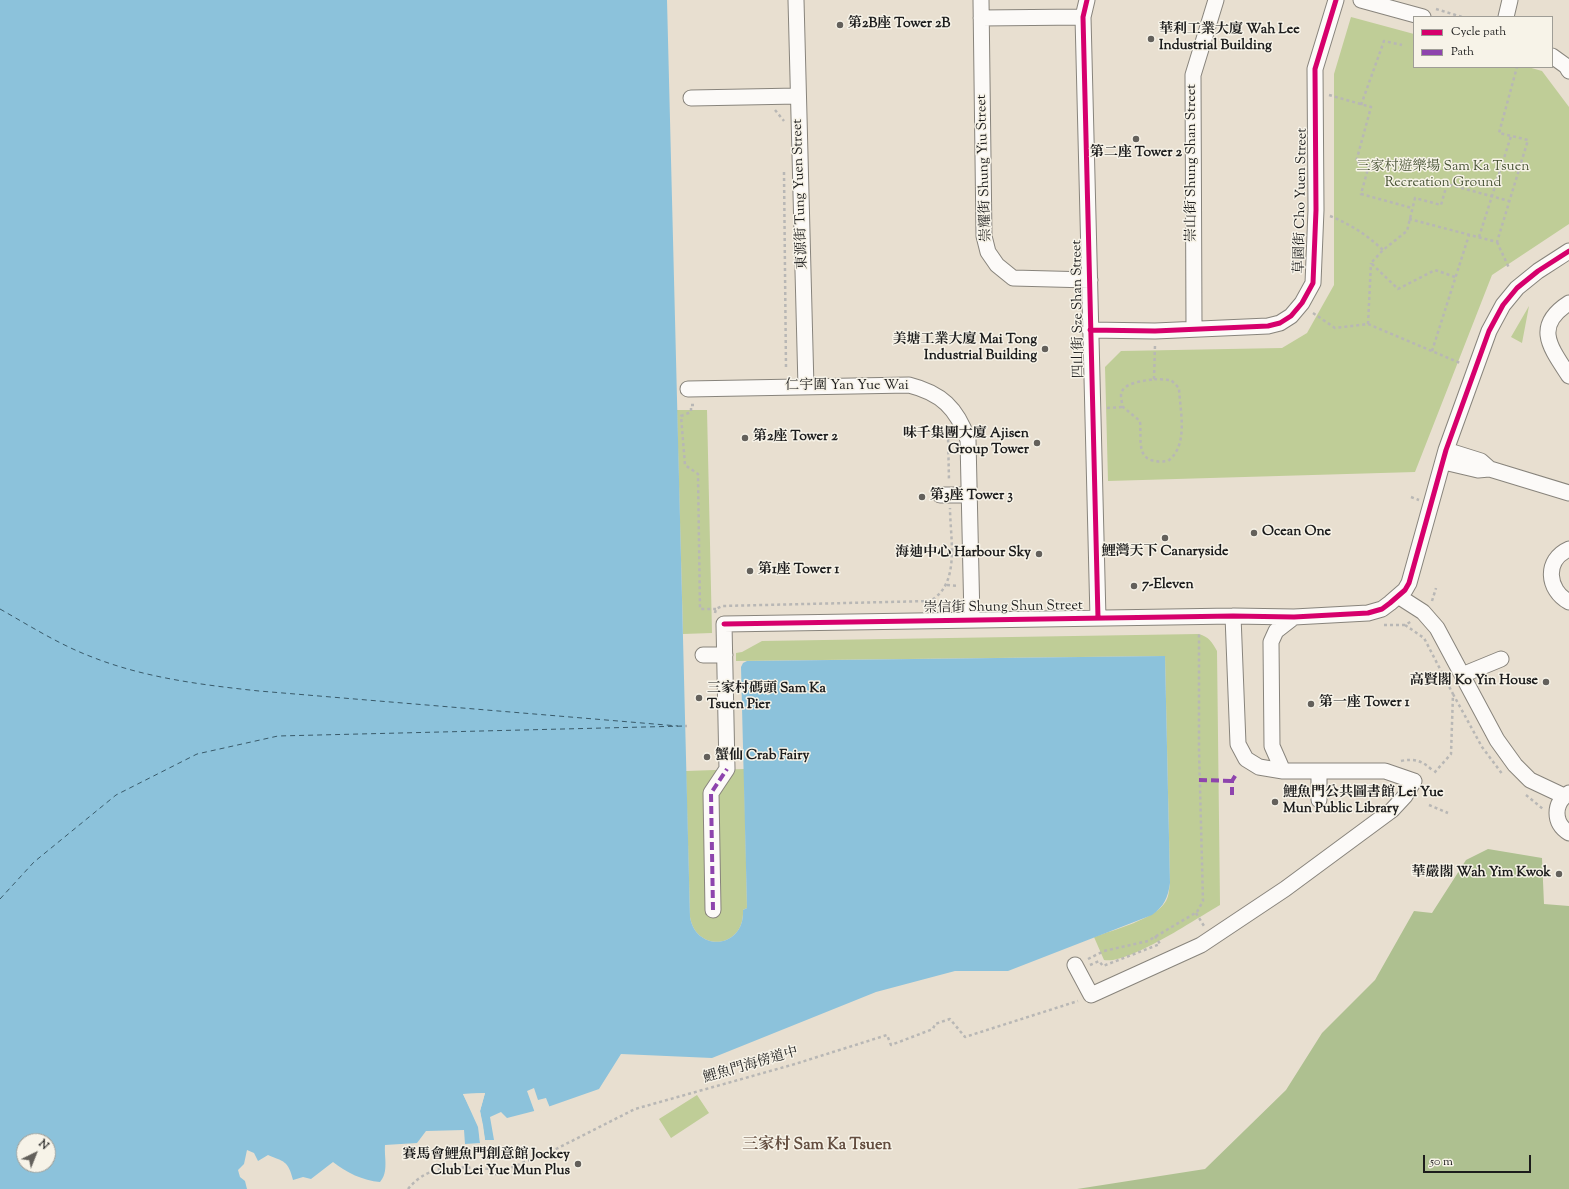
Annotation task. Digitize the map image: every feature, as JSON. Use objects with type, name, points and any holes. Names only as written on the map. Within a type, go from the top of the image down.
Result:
[{"type":"street","name":"東源街 Tung Yuen Street","points":[[796,0],[806,387]]},
{"type":"street","name":"崇耀街 Shung Yiu Street","points":[[981,0],[984,236],[988,252],[997,265],[1013,278],[1090,280]]},
{"type":"street","name":"四山街 Sze Shan Street","points":[[1087,0],[1083,17],[1090,330],[1099,582],[1098,618]]},
{"type":"street","name":"崇山街 Shung Shan Street","points":[[1194,329],[1193,75],[1216,0]]},
{"type":"street","name":"草園街 Cho Yuen Street","points":[[1090,330],[1155,331],[1268,326],[1291,316],[1302,303],[1313,283],[1316,210],[1315,69],[1336,0]]},
{"type":"street","points":[[1361,0],[1419,16]]},
{"type":"street","points":[[1506,16],[1510,0]]},
{"type":"street","points":[[981,18],[1083,17]]},
{"type":"street","points":[[1553,57],[1569,71]]},
{"type":"street","points":[[691,98],[798,96]]},
{"type":"street","name":"崇信街 Shung Shun Street","points":[[719,621],[972,620],[1233,616],[1294,617],[1368,613],[1382,609],[1398,596],[1409,583],[1445,456],[1489,331],[1503,305],[1517,288],[1538,271],[1569,251]]},
{"type":"street","points":[[1569,303],[1553,315],[1548,326],[1550,348],[1569,376]]},
{"type":"street","name":"仁宇圍 Yan Yue Wai","points":[[688,389],[909,386],[923,389],[936,395],[947,403],[963,426],[968,440],[972,620]]},
{"type":"street","points":[[1445,456],[1481,460],[1490,469],[1569,493]]},
{"type":"street","points":[[945,495],[969,495]]},
{"type":"street","points":[[1569,549],[1559,554],[1554,562],[1551,572],[1551,581],[1555,590],[1562,598],[1569,602]]},
{"type":"street","points":[[1398,596],[1422,612],[1437,628],[1497,740],[1515,765],[1530,780],[1567,794],[1559,802],[1556,810],[1559,824],[1569,833]]},
{"type":"street","points":[[1077,968],[1091,995],[1201,945],[1285,888],[1392,810],[1405,796],[1414,781],[1386,771],[1319,772],[1283,771],[1259,768],[1246,759],[1238,744],[1233,616]]},
{"type":"street","points":[[1283,771],[1272,746],[1271,642],[1276,631],[1294,617]]},
{"type":"street","points":[[713,910],[711,793],[727,769],[725,655],[719,621]]},
{"type":"street","points":[[703,655],[725,655]]},
{"type":"street","points":[[1462,675],[1501,659]]},
{"type":"street","points":[[1319,772],[1319,800]]},
{"type":"path","points":[[1361,105],[1384,41],[1402,45]]},
{"type":"path","points":[[1509,268],[1497,242],[1528,140],[1499,133],[1518,68]]},
{"type":"path","points":[[1328,94],[1371,107],[1356,162],[1369,165],[1361,194],[1412,208]]},
{"type":"path","points":[[1479,237],[1511,136]]},
{"type":"path","points":[[1368,324],[1371,263],[1383,250],[1407,231],[1415,198],[1441,205],[1447,184],[1509,201]]},
{"type":"path","points":[[1326,214],[1354,227],[1368,236],[1383,250]]},
{"type":"path","points":[[1410,219],[1497,242]]},
{"type":"path","points":[[1432,351],[1469,235]]},
{"type":"path","points":[[1371,263],[1398,289],[1435,270],[1455,277]]},
{"type":"path","points":[[1310,310],[1335,328],[1368,324],[1460,364]]},
{"type":"path","points":[[1154,379],[1155,341]]},
{"type":"path","points":[[1154,379],[1171,380],[1179,388],[1181,440],[1178,451],[1168,461],[1146,457],[1142,453],[1139,444],[1140,421],[1123,407],[1121,393],[1124,388],[1130,384],[1154,379]]},
{"type":"path","points":[[699,405],[691,405],[691,412],[682,416],[684,465],[698,474],[700,609],[716,609],[722,606],[930,601],[939,596],[947,585],[951,573],[945,495],[948,435],[944,425]]},
{"type":"path","points":[[1102,409],[1123,407]]},
{"type":"path","points":[[716,609],[719,621]]},
{"type":"path","points":[[1405,625],[1424,638],[1453,694],[1452,754],[1434,773]]},
{"type":"path","points":[[1091,957],[1104,951],[1148,941],[1197,912],[1203,901],[1199,749],[1199,632]]},
{"type":"path","points":[[1398,763],[1409,759],[1417,760],[1427,765],[1432,770]]},
{"type":"path","points":[[1429,805],[1448,813]]},
{"type":"path","points":[[1077,968],[1099,961],[1104,966],[1160,944],[1155,936]]},
{"type":"green space","name":"三家村遊樂場 Sam Ka Tsuen Recreation Ground","points":[[1351,17],[1413,34],[1413,68],[1532,68],[1542,71],[1569,107],[1569,224],[1492,275],[1415,472],[1108,481],[1105,367],[1121,351],[1282,348],[1307,333],[1334,285],[1334,74]]},
{"type":"green space","points":[[1529,306],[1522,343],[1511,337]]},
{"type":"green space","points":[[677,410],[707,410],[712,633],[683,634]]},
{"type":"green space","points":[[1199,634],[1210,640],[1217,651],[1220,905],[1145,948],[1115,960],[1104,960],[1094,937],[1133,923],[1153,913],[1166,901],[1169,892],[1165,656],[736,661],[736,653],[742,652],[762,641]]},
{"type":"green space","points":[[744,769],[747,908],[743,910],[742,923],[736,933],[729,939],[720,942],[710,941],[701,937],[694,929],[690,917],[686,771]]},
{"type":"green space","points":[[1488,849],[1542,858],[1544,904],[1569,906],[1569,1189],[1077,1189],[1205,1169],[1286,1090],[1322,1033],[1375,980],[1414,911],[1432,913],[1466,860]]},
{"type":"green space","points":[[697,1095],[709,1113],[671,1138],[659,1119]]},
{"type":"water","points":[[0,0],[667,0],[690,917],[694,929],[701,937],[710,941],[720,942],[729,939],[736,933],[742,923],[743,910],[747,908],[741,667],[743,663],[747,661],[1165,656],[1170,883],[1168,893],[1160,908],[1152,915],[1008,971],[955,971],[876,992],[712,1058],[621,1054],[599,1089],[542,1109],[507,1118],[501,1112],[490,1117],[494,1140],[485,1140],[480,1111],[485,1093],[463,1094],[478,1127],[480,1143],[465,1144],[464,1130],[426,1131],[417,1143],[385,1145],[385,1169],[383,1178],[380,1182],[367,1180],[355,1175],[333,1162],[311,1179],[303,1177],[293,1180],[287,1165],[282,1161],[268,1155],[258,1161],[254,1153],[247,1150],[244,1164],[238,1170],[240,1177],[245,1181],[247,1189],[0,1189]]},
{"type":"pier","points":[[534,1088],[538,1100],[546,1098],[550,1108],[535,1113],[527,1091]]},
{"type":"pier","points":[[485,1093],[480,1111],[485,1140],[483,1141],[478,1111],[482,1095],[466,1095],[480,1126],[482,1142],[480,1143],[479,1126],[463,1094]]},
{"type":"ferry route","points":[[0,609],[45,635],[92,657],[133,670],[174,680],[259,691],[678,726]]},
{"type":"ferry route","points":[[0,899],[34,862],[116,795],[197,754],[278,736],[685,726]]},
{"type":"marked path","points":[[713,910],[711,793],[727,769]]},
{"type":"marked path","points":[[1232,795],[1232,781],[1237,773]]},
{"type":"marked path","points":[[1199,780],[1232,781]]},
{"type":"cycle path","points":[[1087,0],[1083,17],[1098,618]]},
{"type":"cycle path","points":[[1090,330],[1155,331],[1268,326],[1280,323],[1291,316],[1302,303],[1313,283],[1316,210],[1315,69],[1336,0]]},
{"type":"cycle path","points":[[724,624],[1233,616],[1294,617],[1368,613],[1382,609],[1405,590],[1409,583],[1446,450],[1489,331],[1503,305],[1517,288],[1538,271],[1569,251]]},
{"type":"place","name":"第2B座 Tower 2B","points":[[840,25]]},
{"type":"place","name":"華利工業大廈 Wah Lee Industrial Building","points":[[1151,39]]},
{"type":"place","name":"第二座 Tower 2","points":[[1136,139]]},
{"type":"place","name":"美塘工業大廈 Mai Tong Industrial Building","points":[[1045,349]]},
{"type":"place","name":"第2座 Tower 2","points":[[745,438]]},
{"type":"place","name":"味千集團大廈 Ajisen Group Tower","points":[[1037,443]]},
{"type":"place","name":"第3座 Tower 3","points":[[922,497]]},
{"type":"place","name":"Ocean One","points":[[1254,533]]},
{"type":"place","name":"鯉灣天下 Canaryside","points":[[1165,538]]},
{"type":"place","name":"海迪中心 Harbour Sky","points":[[1039,554]]},
{"type":"place","name":"第1座 Tower 1","points":[[750,571]]},
{"type":"place","name":"7-Eleven","points":[[1134,586]]},
{"type":"place","name":"高賢閣 Ko Yin House","points":[[1546,682]]},
{"type":"place","name":"三家村碼頭 Sam Ka Tsuen Pier","points":[[699,698]]},
{"type":"place","name":"第一座 Tower 1","points":[[1311,704]]},
{"type":"place","name":"蟹仙 Crab Fairy","points":[[707,757]]},
{"type":"place","name":"鯉魚門公共圖書館 Lei Yue Mun Public Library","points":[[1275,802]]},
{"type":"place","name":"華嚴閣 Wah Yim Kwok","points":[[1559,874]]},
{"type":"place","name":"賽馬會鯉魚門創意館 Jockey Club Lei Yue Mun Plus","points":[[578,1164]]},
{"type":"district","name":"三家村 Sam Ka Tsuen","points":[[817,1146]]}]
